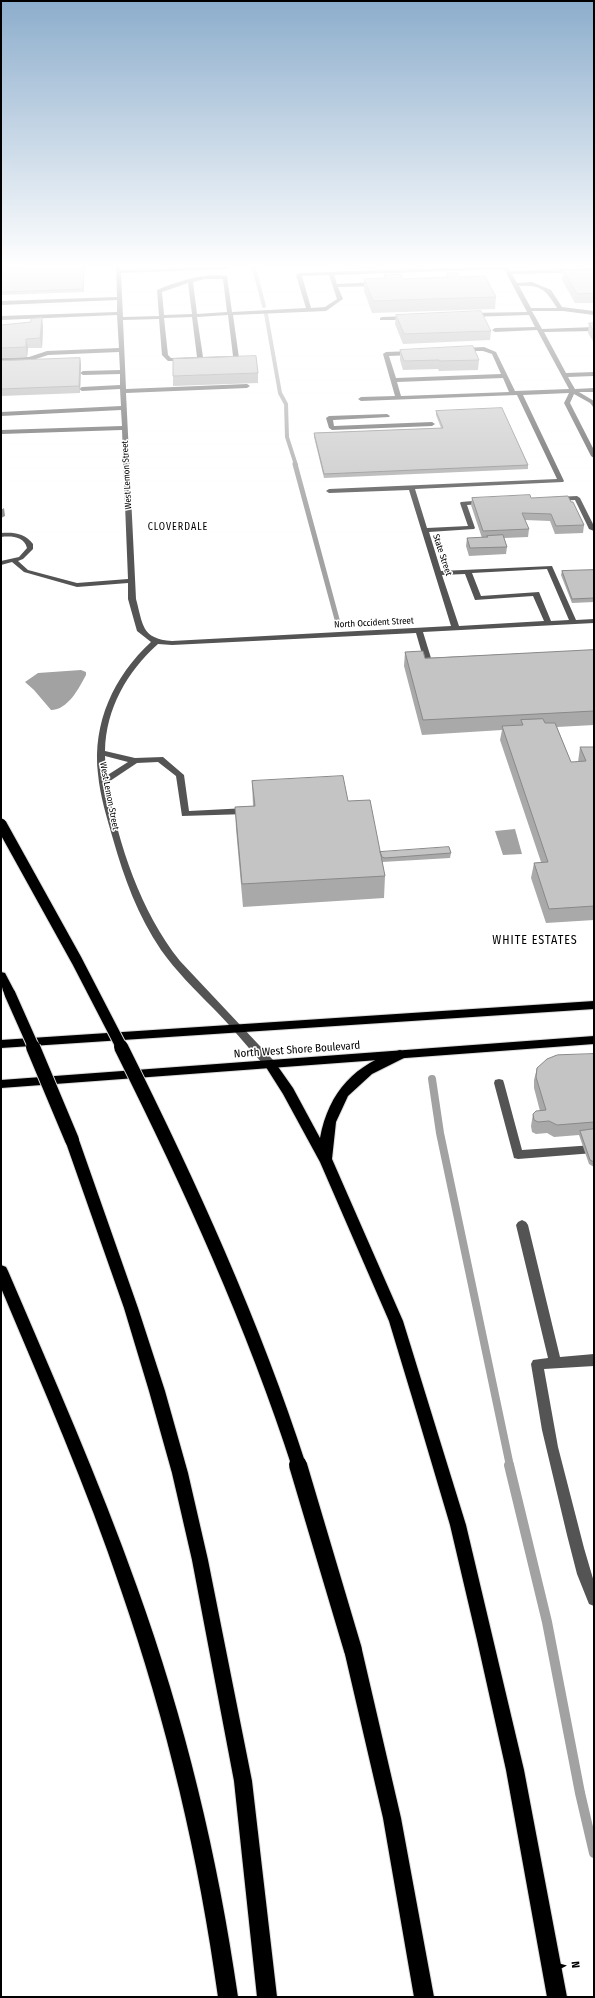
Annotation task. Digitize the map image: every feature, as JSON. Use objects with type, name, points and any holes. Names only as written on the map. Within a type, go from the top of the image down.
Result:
[{"type":"highway","points":[[1,824],[94,992],[143,1093],[217,1253],[270,1384],[297,1460],[326,1552],[353,1650],[392,1818],[424,1997]]},
{"type":"highway","points":[[1,976],[41,1065],[72,1140],[131,1308],[157,1391],[180,1473],[200,1560],[242,1781],[267,1997]]},
{"type":"highway","points":[[326,1161],[325,1144],[328,1126],[335,1107],[345,1090],[355,1078],[370,1068],[400,1055]]},
{"type":"highway","points":[[270,1064],[288,1091],[326,1161],[396,1321],[458,1525],[486,1640],[515,1770],[557,1997]]},
{"type":"highway","points":[[1,1271],[112,1542],[145,1634],[175,1731],[199,1827],[221,1941],[228,1997]]},
{"type":"main road","points":[[1,1044],[239,1030],[594,1005]]},
{"type":"main road","name":"North West Shore Boulevard","points":[[1,1084],[594,1040]]},
{"type":"street","points":[[1,360],[30,359],[35,357]]},
{"type":"street","name":"West Lemon Street","points":[[121,357],[132,599],[141,631],[156,642],[143,653],[130,668],[117,690],[107,713],[101,752],[101,764],[104,781],[124,863],[136,896],[150,925],[181,970],[270,1064]]},
{"type":"street","points":[[166,357],[166,359],[170,360],[236,357]]},
{"type":"street","points":[[387,357],[399,398]]},
{"type":"street","points":[[329,491],[561,481],[496,357]]},
{"type":"street","points":[[555,357],[573,391],[592,402],[594,406]]},
{"type":"street","points":[[83,373],[122,372]]},
{"type":"street","points":[[565,375],[594,374]]},
{"type":"street","points":[[394,380],[505,376]]},
{"type":"street","points":[[82,389],[247,386]]},
{"type":"street","points":[[432,424],[332,428],[329,418],[384,407],[399,398],[594,390]]},
{"type":"street","points":[[573,391],[567,404],[594,456]]},
{"type":"street","points":[[361,399],[384,407]]},
{"type":"street","points":[[384,407],[390,426]]},
{"type":"street","points":[[1,414],[124,408]]},
{"type":"street","points":[[1,432],[125,428]]},
{"type":"street","name":"State Street","points":[[411,487],[456,629]]},
{"type":"street","points":[[547,499],[577,498],[592,529],[594,529]]},
{"type":"street","points":[[424,530],[472,528],[464,503],[494,501]]},
{"type":"street","points":[[1,534],[20,536],[30,544],[28,553],[14,561],[1,563]]},
{"type":"street","points":[[14,561],[26,571],[77,585],[132,581]]},
{"type":"street","points":[[438,573],[550,567],[573,622]]},
{"type":"street","points":[[468,572],[478,598],[536,594],[549,624]]},
{"type":"street","name":"North Occident Street","points":[[156,642],[172,643],[594,621]]},
{"type":"street","points":[[419,630],[432,660],[432,672]]},
{"type":"street","points":[[101,752],[135,761],[160,759],[180,775],[185,814],[253,811]]},
{"type":"street","points":[[104,781],[135,761]]},
{"type":"street","points":[[499,1083],[518,1155],[594,1149]]},
{"type":"street","points":[[522,1225],[555,1362]]},
{"type":"street","points":[[594,1361],[537,1364],[541,1397],[584,1576],[594,1599]]},
{"type":"shaded area","points":[[81,670],[86,672],[86,675],[80,686],[68,702],[57,709],[51,710],[25,682],[38,673]]},
{"type":"shaded area","points":[[515,829],[522,854],[503,855],[495,831]]},
{"type":"building","points":[[256,357],[258,373],[173,376],[173,359]]},
{"type":"building","points":[[403,357],[478,357],[479,360],[439,360],[404,361]]},
{"type":"building","points":[[80,358],[79,386],[1,389],[1,361]]},
{"type":"building","points":[[502,408],[528,465],[324,474],[314,433],[443,428],[436,411]]},
{"type":"building","points":[[530,495],[531,498],[568,496],[571,502],[573,502],[584,525],[556,526],[551,514],[522,513],[529,529],[483,531],[472,498]]},
{"type":"building","points":[[503,535],[507,547],[470,548],[467,538],[488,537],[487,536]]},
{"type":"building","points":[[594,570],[594,598],[572,599],[562,571]]},
{"type":"building","points":[[594,650],[594,711],[423,720],[405,652],[423,651],[425,658]]},
{"type":"building","points":[[543,719],[545,723],[555,723],[571,762],[586,761],[580,747],[594,747],[594,906],[549,909],[534,863],[548,862],[502,726],[523,725],[521,720]]},
{"type":"building","points":[[343,776],[348,801],[370,800],[385,876],[242,884],[235,807],[255,806],[252,781]]},
{"type":"building","points":[[449,847],[451,853],[385,858],[382,857],[380,852]]},
{"type":"building","points":[[594,1054],[594,1122],[557,1125],[549,1121],[538,1122],[534,1120],[533,1114],[536,1111],[546,1110],[536,1077],[537,1068],[547,1059],[557,1055]]},
{"type":"building","points":[[594,1129],[594,1162],[590,1160],[580,1131]]},
{"type":"waterway","points":[[274,357],[280,393],[286,404],[287,437],[296,465]]},
{"type":"waterway","points":[[295,464],[338,623]]},
{"type":"waterway","points":[[432,1079],[440,1133],[510,1466]]},
{"type":"waterway","points":[[509,1465],[547,1622],[580,1793],[594,1853]]},
{"type":"district","name":"CLOVERDALE","points":[[178,527]]},
{"type":"district","name":"WHITE ESTATES","points":[[535,941]]}]
